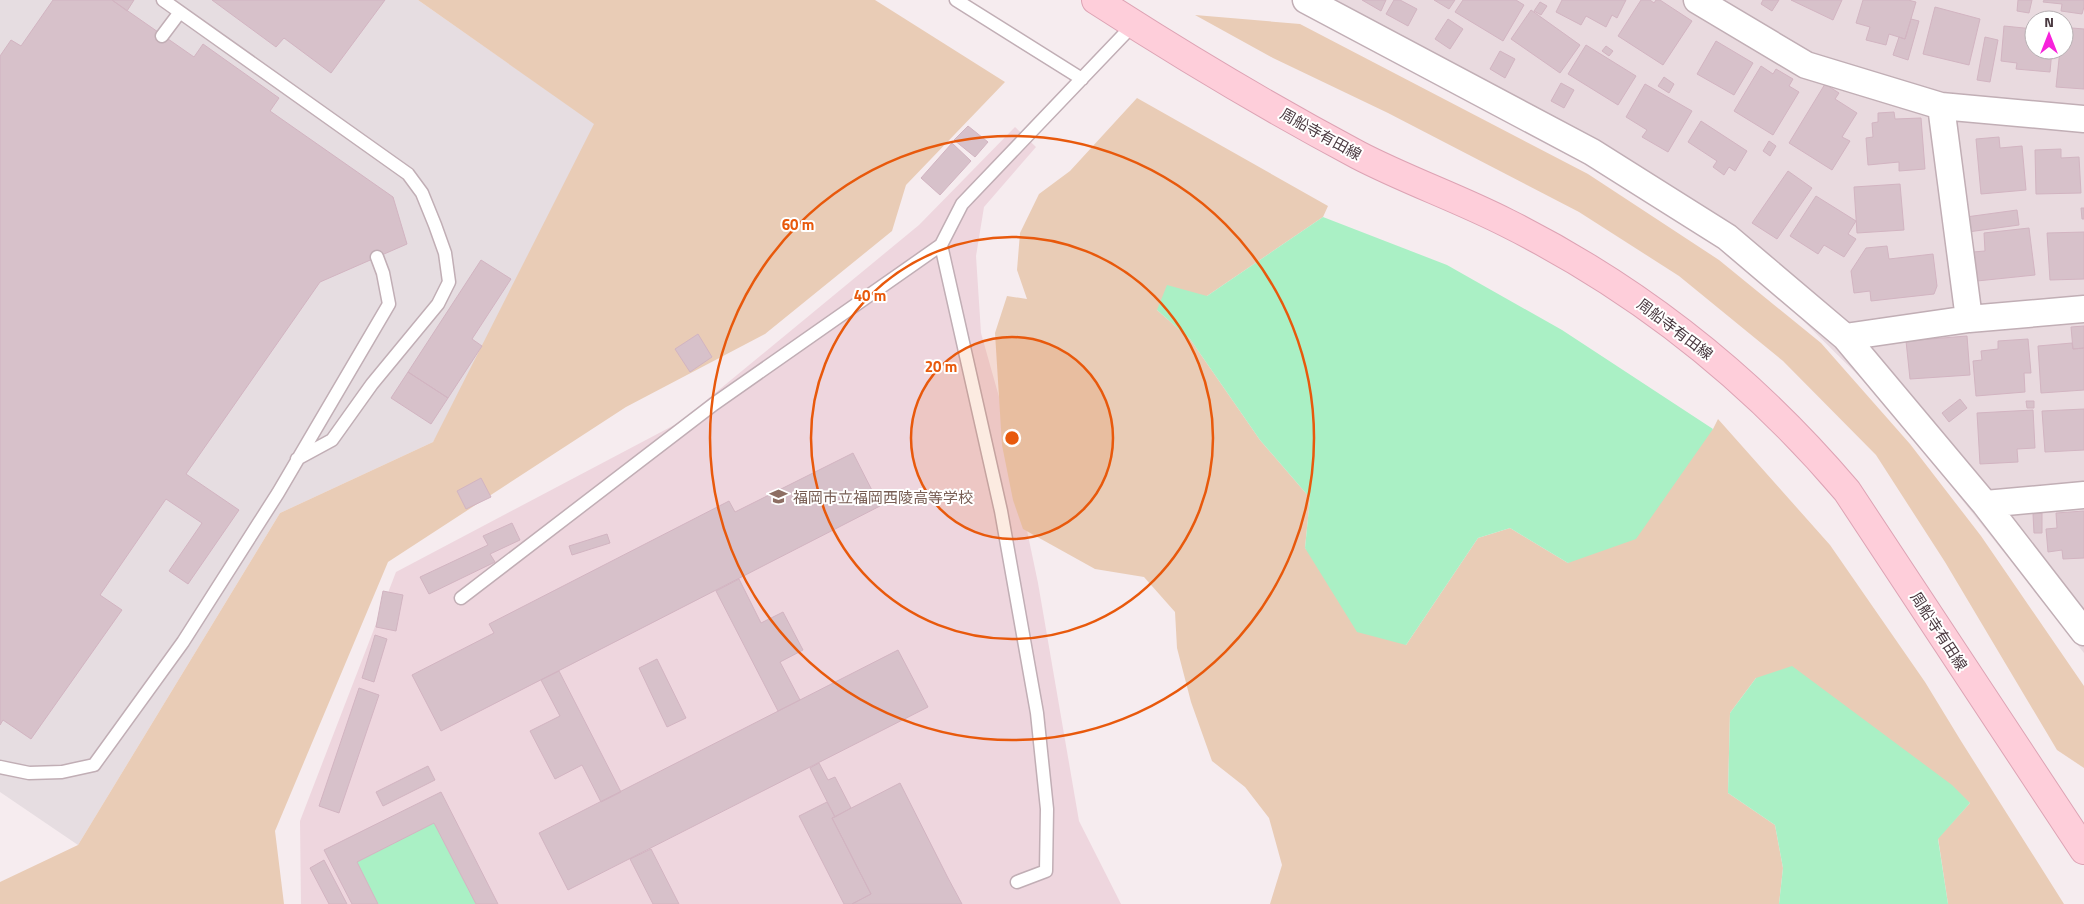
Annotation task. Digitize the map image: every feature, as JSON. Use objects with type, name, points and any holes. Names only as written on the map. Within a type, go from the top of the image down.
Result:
[{"type":"main road","name":"周船寺有田線","points":[[1096,0],[1245,92],[1360,156],[1506,223],[1565,254],[1637,299],[1689,337],[1750,388],[1811,448],[1847,491],[2084,850]]},
{"type":"street","points":[[1306,0],[1592,152],[1728,237],[1845,337],[1986,504],[2084,632]]},
{"type":"street","points":[[1697,0],[1806,65],[1941,106],[2084,119]]},
{"type":"street","points":[[1941,106],[1969,319]]},
{"type":"street","points":[[1845,337],[1969,319],[2084,309]]},
{"type":"street","points":[[1986,504],[2084,495]]},
{"type":"lane","points":[[164,0],[408,174],[422,193],[445,254],[449,282],[438,304],[372,384],[332,440],[297,460]]},
{"type":"lane","points":[[956,0],[1082,79]]},
{"type":"lane","points":[[162,36],[180,12]]},
{"type":"lane","points":[[461,598],[714,404],[941,245],[962,204],[1134,24]]},
{"type":"lane","points":[[941,245],[1001,511],[1037,714],[1048,810],[1046,871],[1017,882]]},
{"type":"lane","points":[[0,767],[29,773],[54,772],[94,765],[183,642],[278,494],[389,304],[383,273],[377,257]]},
{"type":"shaded area","points":[[0,0],[418,0],[595,124],[486,354],[433,442],[280,513],[78,845],[0,792]]},
{"type":"shaded area","points":[[418,0],[875,0],[1005,82],[906,185],[892,231],[765,334],[626,407],[388,562],[275,831],[284,904],[0,904],[0,882],[78,845],[280,513],[433,442],[594,124]]},
{"type":"shaded area","points":[[1316,0],[2084,0],[2084,653],[1881,398],[1726,244]]},
{"type":"shaded area","points":[[1195,15],[1300,24],[1588,174],[1719,260],[1821,343],[1910,444],[1981,536],[2084,686],[2084,768],[2057,750],[1945,562],[1876,455],[1783,361],[1679,276],[1579,212],[1388,113],[1273,58]]},
{"type":"shaded area","points":[[1137,98],[1328,206],[1323,217],[1207,296],[1157,310],[1190,339],[1260,440],[1310,498],[1305,548],[1406,645],[1478,538],[1510,528],[1568,563],[1713,429],[1718,419],[1830,545],[1925,682],[2064,904],[1948,904],[1938,838],[1970,803],[1756,678],[1730,713],[1728,793],[1775,825],[1783,868],[1779,904],[1270,904],[1282,865],[1269,818],[1245,787],[1212,761],[1191,702],[1177,648],[1175,612],[1144,577],[1095,569],[1023,529],[1013,500],[1002,445],[995,333],[1007,296],[1027,299],[1017,270],[1020,233],[1039,194],[1070,171]]},
{"type":"shaded area","name":"福岡市立福岡西陵高等学校","points":[[1015,127],[1036,147],[984,207],[976,256],[981,333],[999,397],[1038,583],[1079,821],[1121,904],[301,904],[300,821],[396,572],[680,422],[919,225]]},
{"type":"shaded area","points":[[1323,217],[1447,265],[1562,330],[1713,429],[1636,539],[1568,563],[1510,528],[1478,538],[1406,645],[1357,632],[1305,548],[1310,498],[1260,440],[1190,339],[1157,310],[1167,285],[1207,296]]},
{"type":"shaded area","points":[[1792,666],[1952,785],[1970,803],[1938,839],[1948,904],[1779,904],[1783,868],[1775,825],[1728,793],[1730,713],[1756,678]]},
{"type":"shaded area","points":[[434,823],[476,904],[378,904],[357,862]]},
{"type":"building","points":[[53,0],[112,0],[194,57],[203,44],[279,98],[270,111],[393,197],[407,244],[320,282],[186,474],[239,510],[188,584],[169,571],[202,523],[166,499],[100,595],[122,610],[31,739],[3,720],[0,725],[0,56],[11,40],[21,46]]},
{"type":"building","points":[[112,0],[134,0],[127,11]]},
{"type":"building","points":[[212,0],[385,0],[331,73],[284,38],[276,47]]},
{"type":"building","points":[[1362,0],[1386,0],[1381,11]]},
{"type":"building","points":[[1394,0],[1400,0],[1417,9],[1408,26],[1386,14]]},
{"type":"building","points":[[1434,0],[1455,0],[1449,9]]},
{"type":"building","points":[[1463,0],[1516,0],[1524,5],[1503,41],[1455,12]]},
{"type":"building","points":[[1562,0],[1626,0],[1617,18],[1612,15],[1606,27],[1586,16],[1581,25],[1556,12]]},
{"type":"building","points":[[1641,0],[1650,0],[1654,3],[1656,0],[1660,0],[1692,21],[1663,65],[1618,36]]},
{"type":"building","points":[[1763,0],[1779,0],[1772,11],[1761,4]]},
{"type":"building","points":[[1791,0],[1842,0],[1833,20]]},
{"type":"building","points":[[1863,0],[1908,0],[1916,2],[1905,39],[1889,34],[1886,45],[1866,40],[1870,27],[1856,23]]},
{"type":"building","points":[[2018,0],[2032,0],[2030,10],[2024,10],[2024,12],[2017,11]]},
{"type":"building","points":[[2044,0],[2084,0],[2084,7],[2082,14],[2074,13],[2074,10],[2061,10],[2062,4],[2043,2]]},
{"type":"building","points":[[1540,2],[1547,6],[1541,15],[1534,11]]},
{"type":"building","points":[[1935,7],[1980,19],[1969,65],[1923,54]]},
{"type":"building","points":[[1531,10],[1580,45],[1560,73],[1511,39]]},
{"type":"building","points":[[1448,19],[1463,29],[1450,49],[1435,39]]},
{"type":"building","points":[[1911,19],[1919,21],[1908,60],[1893,55],[1899,37],[1905,39]]},
{"type":"building","points":[[2004,26],[2024,28],[2024,60],[2051,60],[2050,72],[2016,69],[2017,63],[2001,61]]},
{"type":"building","points":[[2074,28],[2084,29],[2084,89],[2056,87],[2059,60],[2074,60]]},
{"type":"building","points":[[1985,37],[1998,40],[1990,82],[1977,80]]},
{"type":"building","points":[[1716,41],[1753,63],[1734,95],[1697,74]]},
{"type":"building","points":[[1586,45],[1636,76],[1618,105],[1568,74]]},
{"type":"building","points":[[1606,46],[1613,51],[1609,56],[1602,51]]},
{"type":"building","points":[[1500,51],[1515,59],[1505,78],[1490,69]]},
{"type":"building","points":[[1761,66],[1773,74],[1776,69],[1793,79],[1789,86],[1799,92],[1773,135],[1734,111]]},
{"type":"building","points":[[1664,77],[1674,84],[1669,93],[1658,86]]},
{"type":"building","points":[[1561,83],[1574,90],[1564,108],[1551,101]]},
{"type":"building","points":[[1645,84],[1692,111],[1668,152],[1642,137],[1647,130],[1626,117]]},
{"type":"building","points":[[1825,84],[1839,93],[1835,99],[1857,113],[1842,137],[1850,141],[1832,170],[1789,143]]},
{"type":"building","points":[[1894,112],[1895,119],[1921,118],[1925,169],[1899,171],[1899,162],[1868,165],[1866,138],[1873,137],[1872,123],[1878,122],[1878,113]]},
{"type":"building","points":[[1701,121],[1747,151],[1735,171],[1729,167],[1724,175],[1713,167],[1717,161],[1688,142]]},
{"type":"building","points":[[968,126],[988,142],[975,157],[954,140]]},
{"type":"building","points":[[1999,137],[2000,148],[2022,146],[2026,190],[1981,194],[1976,139]]},
{"type":"building","points":[[1769,141],[1776,146],[1770,156],[1763,151]]},
{"type":"building","points":[[952,143],[971,161],[940,195],[921,178]]},
{"type":"building","points":[[2061,149],[2061,158],[2079,157],[2081,193],[2036,194],[2035,150]]},
{"type":"building","points":[[1788,171],[1812,188],[1777,239],[1752,223]]},
{"type":"building","points":[[1900,184],[1904,230],[1857,233],[1854,187]]},
{"type":"building","points":[[1816,196],[1856,221],[1848,234],[1856,239],[1844,257],[1824,245],[1818,254],[1790,236]]},
{"type":"building","points":[[2081,208],[2084,208],[2084,219],[2082,219]]},
{"type":"building","points":[[2017,210],[2019,225],[1968,232],[1966,217]]},
{"type":"building","points":[[2029,228],[2035,275],[1977,281],[1973,252],[1985,251],[1984,233]]},
{"type":"building","points":[[2084,232],[2084,279],[2050,280],[2047,233]]},
{"type":"building","points":[[1887,246],[1889,259],[1933,254],[1937,286],[1934,294],[1871,301],[1870,291],[1854,293],[1851,271],[1866,248]]},
{"type":"building","points":[[481,260],[511,279],[472,339],[482,346],[448,398],[408,372]]},
{"type":"building","points":[[2084,326],[2084,348],[2073,349],[2071,327]]},
{"type":"building","points":[[698,334],[712,357],[690,372],[675,349]]},
{"type":"building","points":[[1967,336],[1970,375],[1910,379],[1906,341]]},
{"type":"building","points":[[2028,339],[2031,373],[2024,373],[2025,392],[1976,396],[1973,361],[1982,360],[1981,351],[1998,349],[1998,341]]},
{"type":"building","points":[[2072,343],[2073,349],[2084,348],[2084,390],[2041,393],[2038,346]]},
{"type":"building","points":[[408,372],[448,398],[431,424],[391,398]]},
{"type":"building","points":[[1960,399],[1967,408],[1949,422],[1942,413]]},
{"type":"building","points":[[2026,401],[2034,401],[2034,408],[2027,408]]},
{"type":"building","points":[[2084,409],[2084,450],[2045,452],[2042,411]]},
{"type":"building","points":[[2033,410],[2035,448],[2017,449],[2018,462],[1980,464],[1977,413]]},
{"type":"building","points":[[853,453],[880,506],[441,731],[412,675],[494,633],[489,624],[729,501],[735,512]]},
{"type":"building","points":[[481,478],[491,497],[466,509],[457,491]]},
{"type":"building","points":[[2084,511],[2084,558],[2063,559],[2062,550],[2048,552],[2046,529],[2057,528],[2056,513]]},
{"type":"building","points":[[2042,513],[2042,533],[2034,533],[2033,514]]},
{"type":"building","points":[[512,523],[520,540],[490,554],[495,562],[429,594],[420,577],[488,545],[483,536]]},
{"type":"building","points":[[607,534],[610,543],[572,555],[569,546]]},
{"type":"building","points":[[739,579],[761,623],[783,612],[803,650],[780,662],[800,700],[778,711],[716,591]]},
{"type":"building","points":[[383,591],[403,595],[396,631],[376,627]]},
{"type":"building","points":[[375,635],[387,639],[374,682],[362,678]]},
{"type":"building","points":[[898,650],[928,707],[568,890],[539,833]]},
{"type":"building","points":[[657,659],[686,718],[667,727],[639,668]]},
{"type":"building","points":[[559,671],[621,792],[601,802],[582,765],[555,779],[530,731],[560,716],[541,680]]},
{"type":"building","points":[[359,688],[379,695],[339,813],[319,806]]},
{"type":"building","points":[[819,763],[828,780],[835,777],[851,808],[835,817],[810,768]]},
{"type":"building","points":[[428,766],[435,780],[383,806],[376,792]]},
{"type":"building","points":[[900,783],[962,904],[852,904],[871,894],[832,818]]},
{"type":"building","points":[[441,792],[498,904],[476,904],[434,823],[357,862],[378,904],[352,904],[324,850]]},
{"type":"building","points":[[827,802],[835,817],[832,818],[871,894],[852,904],[844,904],[799,816]]},
{"type":"building","points":[[651,849],[679,904],[653,904],[630,859]]},
{"type":"building","points":[[324,860],[347,904],[329,904],[310,868]]},
{"type":"place","name":"福岡市立福岡西陵高等学校","points":[[779,497]]}]
